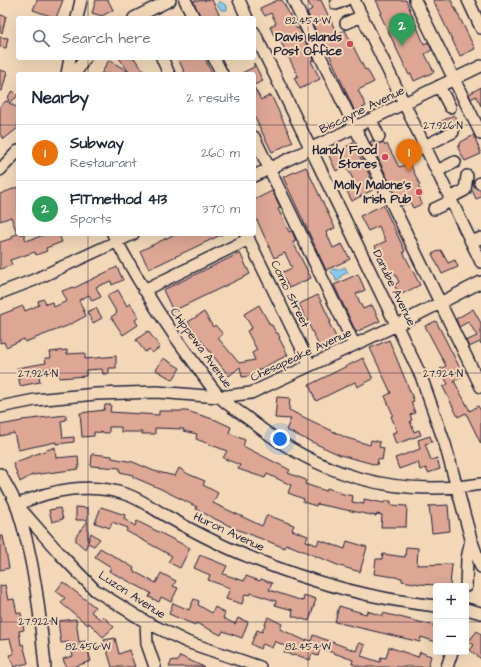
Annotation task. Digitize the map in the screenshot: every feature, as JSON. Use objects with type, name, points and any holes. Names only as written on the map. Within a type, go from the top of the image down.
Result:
[{"type":"street","points":[[77,16],[81,0]]},
{"type":"street","points":[[141,16],[170,0]]},
{"type":"street","points":[[185,0],[193,16]]},
{"type":"street","points":[[239,0],[246,16]]},
{"type":"street","points":[[293,0],[481,387]]},
{"type":"street","points":[[354,0],[451,199],[476,240],[481,262]]},
{"type":"street","points":[[415,0],[481,134]]},
{"type":"street","points":[[468,0],[481,28]]},
{"type":"street","points":[[346,23],[362,16]]},
{"type":"street","name":"Danube Avenue","points":[[256,36],[421,376],[445,444],[471,539],[481,567]]},
{"type":"street","points":[[68,72],[70,60]]},
{"type":"street","points":[[76,72],[84,60]]},
{"type":"street","points":[[163,60],[168,72]]},
{"type":"street","points":[[215,60],[221,72]]},
{"type":"street","name":"Biscayne Avenue","points":[[256,175],[481,66]]},
{"type":"street","points":[[439,86],[450,107]]},
{"type":"street","points":[[371,120],[379,136]]},
{"type":"street","points":[[406,155],[453,132]]},
{"type":"street","points":[[256,141],[354,344]]},
{"type":"street","points":[[0,170],[16,153]]},
{"type":"street","points":[[437,170],[455,162]]},
{"type":"street","points":[[434,209],[474,186],[467,176]]},
{"type":"street","points":[[144,290],[248,236]]},
{"type":"street","name":"Como Street","points":[[248,236],[310,365]]},
{"type":"street","points":[[0,293],[34,280],[115,238]]},
{"type":"street","name":"Chippewa Avenue","points":[[115,238],[144,290],[180,345],[219,397],[272,438],[312,461],[340,473],[387,485],[457,487],[481,484]]},
{"type":"street","name":"Chesapeake Avenue","points":[[0,407],[36,400],[96,394],[157,392],[219,397],[251,393],[397,325],[481,282]]},
{"type":"street","points":[[0,474],[17,505],[37,597],[45,667]]},
{"type":"street","name":"Huron Avenue","points":[[17,505],[44,494],[74,489],[109,491],[129,495],[206,537],[277,568],[364,593],[433,605]]},
{"type":"street","name":"Luzon Avenue","points":[[17,505],[61,555],[96,590],[146,622],[187,642],[260,667]]},
{"type":"street","points":[[466,583],[467,559],[471,539]]},
{"type":"street","points":[[469,611],[481,613]]},
{"type":"street","points":[[146,622],[147,644],[155,667]]},
{"type":"street","points":[[447,667],[451,655]]},
{"type":"water","points":[[219,1],[227,6],[227,10],[221,10],[217,4]]},
{"type":"water","points":[[345,267],[348,273],[342,275],[338,281],[336,281],[335,276],[331,272],[332,269],[338,270]]},
{"type":"building","points":[[37,0],[63,0],[57,16],[50,16],[33,10]]},
{"type":"building","points":[[96,0],[108,0],[113,10],[102,16],[92,13]]},
{"type":"building","points":[[212,0],[220,16],[200,16],[193,1]]},
{"type":"building","points":[[278,0],[282,0],[297,29],[299,28],[314,60],[311,61],[320,79],[300,89],[294,78],[298,76],[277,34],[274,36],[270,27],[276,23],[271,13],[265,16],[260,8]]},
{"type":"building","points":[[307,0],[321,0],[337,34],[345,30],[365,70],[367,69],[374,82],[358,90],[366,106],[355,112],[327,49],[325,50],[307,12],[312,9]]},
{"type":"building","points":[[376,0],[406,0],[424,44],[428,42],[432,50],[425,54],[434,72],[414,81],[411,74],[409,75],[380,14],[382,13]]},
{"type":"building","points":[[433,0],[451,0],[475,49],[460,56]]},
{"type":"building","points":[[0,15],[6,16],[2,33],[0,32]]},
{"type":"building","points":[[0,37],[8,38],[6,48],[0,47]]},
{"type":"building","points":[[109,60],[129,72],[102,72]]},
{"type":"building","points":[[120,60],[136,60],[144,72],[129,72]]},
{"type":"building","points":[[179,60],[206,60],[211,72],[184,72]]},
{"type":"building","points":[[254,63],[263,81],[256,84],[256,72],[244,72],[254,67]]},
{"type":"building","points":[[0,70],[7,72],[2,91],[0,91]]},
{"type":"building","points":[[481,87],[481,106],[476,96],[471,99],[469,94]]},
{"type":"building","points":[[13,91],[16,94],[16,98],[9,103],[16,107],[16,130],[4,139],[0,134],[0,106],[6,101],[8,102],[9,95]]},
{"type":"building","points":[[256,91],[261,100],[271,95],[293,142],[272,152],[256,120]]},
{"type":"building","points":[[454,115],[458,123],[442,130],[438,123]]},
{"type":"building","points":[[474,135],[481,154],[465,161],[458,148],[461,142]]},
{"type":"building","points":[[373,140],[378,144],[383,142],[385,146],[387,144],[399,167],[410,164],[423,195],[419,197],[422,204],[413,208],[410,202],[401,206],[370,142]]},
{"type":"building","points":[[353,143],[376,188],[352,201],[344,186],[354,181],[346,166],[336,171],[329,156]]},
{"type":"building","points":[[306,167],[335,228],[326,232],[333,248],[342,244],[350,259],[326,270],[283,177]]},
{"type":"building","points":[[473,183],[476,189],[481,190],[481,197],[476,199],[472,190]]},
{"type":"building","points":[[16,188],[16,230],[11,217],[0,221],[0,194]]},
{"type":"building","points":[[272,191],[281,208],[278,209],[289,232],[292,231],[296,241],[293,242],[311,278],[289,288],[281,273],[292,268],[285,253],[274,258],[256,220],[256,199]]},
{"type":"building","points":[[383,205],[405,251],[403,252],[420,285],[400,295],[394,285],[399,282],[394,272],[389,274],[375,246],[386,241],[379,226],[368,231],[360,216]]},
{"type":"building","points":[[16,234],[16,236],[25,236],[26,241],[41,236],[60,236],[62,242],[46,248],[47,251],[36,255],[35,252],[10,260],[12,265],[0,269],[0,242],[13,238],[12,236]]},
{"type":"building","points":[[171,236],[219,236],[149,269],[140,251]]},
{"type":"building","points":[[441,250],[448,263],[455,260],[458,267],[442,274],[432,254]]},
{"type":"building","points":[[240,253],[250,274],[173,311],[163,290]]},
{"type":"building","points":[[117,267],[123,280],[112,285],[111,281],[96,287],[101,297],[92,301],[89,295],[79,300],[86,316],[67,326],[25,342],[24,339],[6,347],[4,342],[0,343],[0,315],[23,306],[25,311],[39,305],[38,301],[44,299],[46,304],[52,302],[54,307],[67,301],[62,291],[73,287],[74,288]]},
{"type":"building","points":[[358,274],[365,290],[356,294],[363,309],[372,305],[380,321],[356,332],[334,285]]},
{"type":"building","points":[[118,290],[127,306],[130,303],[139,317],[135,320],[138,325],[123,335],[111,317],[117,313],[107,296]]},
{"type":"building","points":[[318,295],[331,322],[329,323],[337,339],[320,348],[299,304]]},
{"type":"building","points":[[259,305],[270,325],[272,325],[276,333],[278,333],[288,355],[254,372],[255,375],[242,377],[240,367],[229,376],[188,322],[204,312],[213,327],[215,325],[223,334],[218,338],[239,363],[255,360],[252,353],[257,350],[247,331],[252,328],[244,314]]},
{"type":"building","points":[[96,308],[102,318],[93,323],[87,312]]},
{"type":"building","points":[[473,309],[481,323],[481,344],[480,342],[469,347],[466,341],[477,336],[468,322],[459,327],[456,319]]},
{"type":"building","points":[[436,321],[464,376],[454,381],[470,411],[478,406],[481,411],[481,444],[466,413],[458,417],[443,387],[448,384],[440,369],[446,366],[425,326]]},
{"type":"building","points":[[148,331],[160,347],[152,353],[149,349],[145,352],[136,340]]},
{"type":"building","points":[[389,340],[414,401],[411,402],[415,413],[410,415],[412,420],[410,421],[414,432],[419,430],[421,435],[396,444],[392,433],[397,432],[391,416],[393,415],[385,396],[391,393],[370,348]]},
{"type":"building","points":[[67,350],[67,354],[85,353],[85,359],[116,356],[116,368],[109,368],[109,374],[103,374],[102,369],[86,370],[86,376],[59,378],[58,368],[38,370],[40,382],[20,386],[17,368],[46,363],[45,358],[51,358],[50,352]]},
{"type":"building","points":[[163,358],[180,368],[173,380],[156,370]]},
{"type":"building","points":[[363,358],[373,379],[357,387],[355,382],[316,401],[309,385]]},
{"type":"building","points":[[277,397],[290,398],[289,410],[347,438],[370,445],[371,440],[380,442],[379,447],[384,448],[382,460],[378,459],[377,465],[340,455],[286,430],[291,419],[275,418]]},
{"type":"building","points":[[105,405],[111,405],[110,412],[159,415],[159,411],[187,411],[216,420],[231,427],[229,433],[245,440],[243,446],[290,470],[288,473],[306,480],[305,484],[326,491],[327,488],[340,491],[339,493],[353,496],[352,502],[364,504],[364,499],[384,503],[385,501],[391,501],[391,505],[407,506],[406,527],[381,527],[382,515],[377,514],[376,516],[317,504],[316,506],[303,502],[304,499],[288,493],[291,485],[267,474],[265,478],[238,469],[240,465],[223,458],[227,451],[196,439],[197,434],[183,431],[184,429],[155,428],[155,434],[142,434],[142,432],[121,432],[121,427],[109,427],[109,433],[94,432],[94,436],[82,437],[80,413],[104,410]]},
{"type":"building","points":[[66,415],[66,420],[61,421],[63,438],[74,437],[74,442],[56,444],[56,442],[18,450],[14,433],[0,436],[0,425],[22,420]]},
{"type":"building","points":[[430,436],[432,442],[425,444],[431,460],[437,458],[440,469],[428,473],[426,468],[420,470],[418,462],[399,469],[395,458],[420,449],[418,440]]},
{"type":"building","points":[[55,447],[56,458],[78,456],[79,469],[32,475],[20,482],[13,463]]},
{"type":"building","points":[[92,454],[112,456],[112,458],[133,462],[154,471],[175,476],[179,468],[188,474],[205,481],[203,485],[218,493],[213,503],[262,526],[267,515],[294,525],[292,530],[308,536],[306,541],[317,545],[319,540],[345,549],[347,541],[367,547],[360,572],[340,566],[286,544],[285,548],[236,529],[196,509],[197,507],[133,477],[133,475],[120,472],[120,468],[91,466]]},
{"type":"building","points":[[448,505],[450,531],[432,533],[429,506]]},
{"type":"building","points":[[76,507],[88,508],[88,520],[76,520]]},
{"type":"building","points":[[101,507],[125,515],[124,519],[135,526],[137,521],[190,548],[180,568],[168,562],[172,556],[126,531],[128,528],[112,522],[110,528],[95,523]]},
{"type":"building","points":[[60,508],[63,519],[52,522],[49,510]]},
{"type":"building","points":[[88,521],[88,542],[91,533],[100,539],[94,546],[88,543],[85,549],[76,541],[76,536]]},
{"type":"building","points":[[0,536],[3,536],[9,568],[0,570]]},
{"type":"building","points":[[406,547],[418,548],[417,565],[452,564],[450,583],[433,583],[433,585],[420,584],[402,581],[402,578],[374,574],[376,559],[382,559],[383,554],[405,557]]},
{"type":"building","points":[[100,548],[134,568],[133,571],[156,583],[161,573],[176,581],[173,586],[178,588],[171,602],[161,597],[159,602],[149,597],[151,593],[109,571],[111,567],[95,557]]},
{"type":"building","points":[[200,555],[227,566],[223,574],[244,581],[246,576],[260,581],[261,579],[272,583],[269,590],[303,601],[304,595],[316,599],[309,621],[292,616],[293,610],[275,605],[276,601],[251,593],[250,595],[245,594],[242,604],[226,599],[230,588],[208,580],[210,575],[194,568]]},
{"type":"building","points":[[63,582],[95,607],[91,612],[100,619],[103,616],[114,627],[103,637],[89,623],[88,625],[61,603],[65,598],[56,591]]},
{"type":"building","points":[[5,585],[8,600],[14,599],[17,613],[21,613],[24,630],[19,631],[21,645],[23,644],[28,663],[14,667],[9,655],[14,654],[10,639],[0,640],[0,586]]},
{"type":"building","points":[[194,599],[199,601],[198,605],[212,613],[215,607],[225,613],[223,618],[235,624],[238,618],[248,622],[242,638],[223,631],[221,635],[196,623],[195,625],[169,614],[173,603],[189,610]]},
{"type":"building","points":[[339,606],[366,614],[367,611],[383,616],[383,613],[433,625],[433,641],[421,637],[420,642],[335,622]]},
{"type":"building","points":[[268,617],[282,624],[280,629],[306,641],[306,639],[311,641],[313,635],[356,651],[359,643],[365,645],[361,656],[380,662],[381,657],[386,658],[389,647],[418,657],[420,652],[431,656],[428,667],[361,667],[352,664],[353,660],[320,648],[318,656],[312,654],[310,660],[284,652],[286,647],[275,641],[272,648],[263,644],[260,649],[251,644],[257,630],[262,632]]},
{"type":"building","points":[[76,619],[79,642],[85,641],[91,661],[73,667],[66,667],[63,659],[73,656],[69,642],[61,643],[58,621]]},
{"type":"building","points":[[477,631],[481,634],[481,659],[470,650],[474,645],[469,641]]},
{"type":"building","points":[[115,638],[119,654],[129,650],[135,667],[112,667],[104,640]]},
{"type":"building","points":[[180,656],[204,667],[169,667],[172,660],[177,662]]},
{"type":"tunnel","points":[[471,187],[480,183]]},
{"type":"place","name":"Davis Islands Post Office","points":[[350,44]]},
{"type":"place","name":"FITmethod 413","points":[[402,46]]},
{"type":"place","name":"Handy Food Stores","points":[[385,157]]},
{"type":"place","name":"Subway","points":[[409,172]]},
{"type":"place","name":"Molly Malone's Irish Pub","points":[[419,192]]}]
